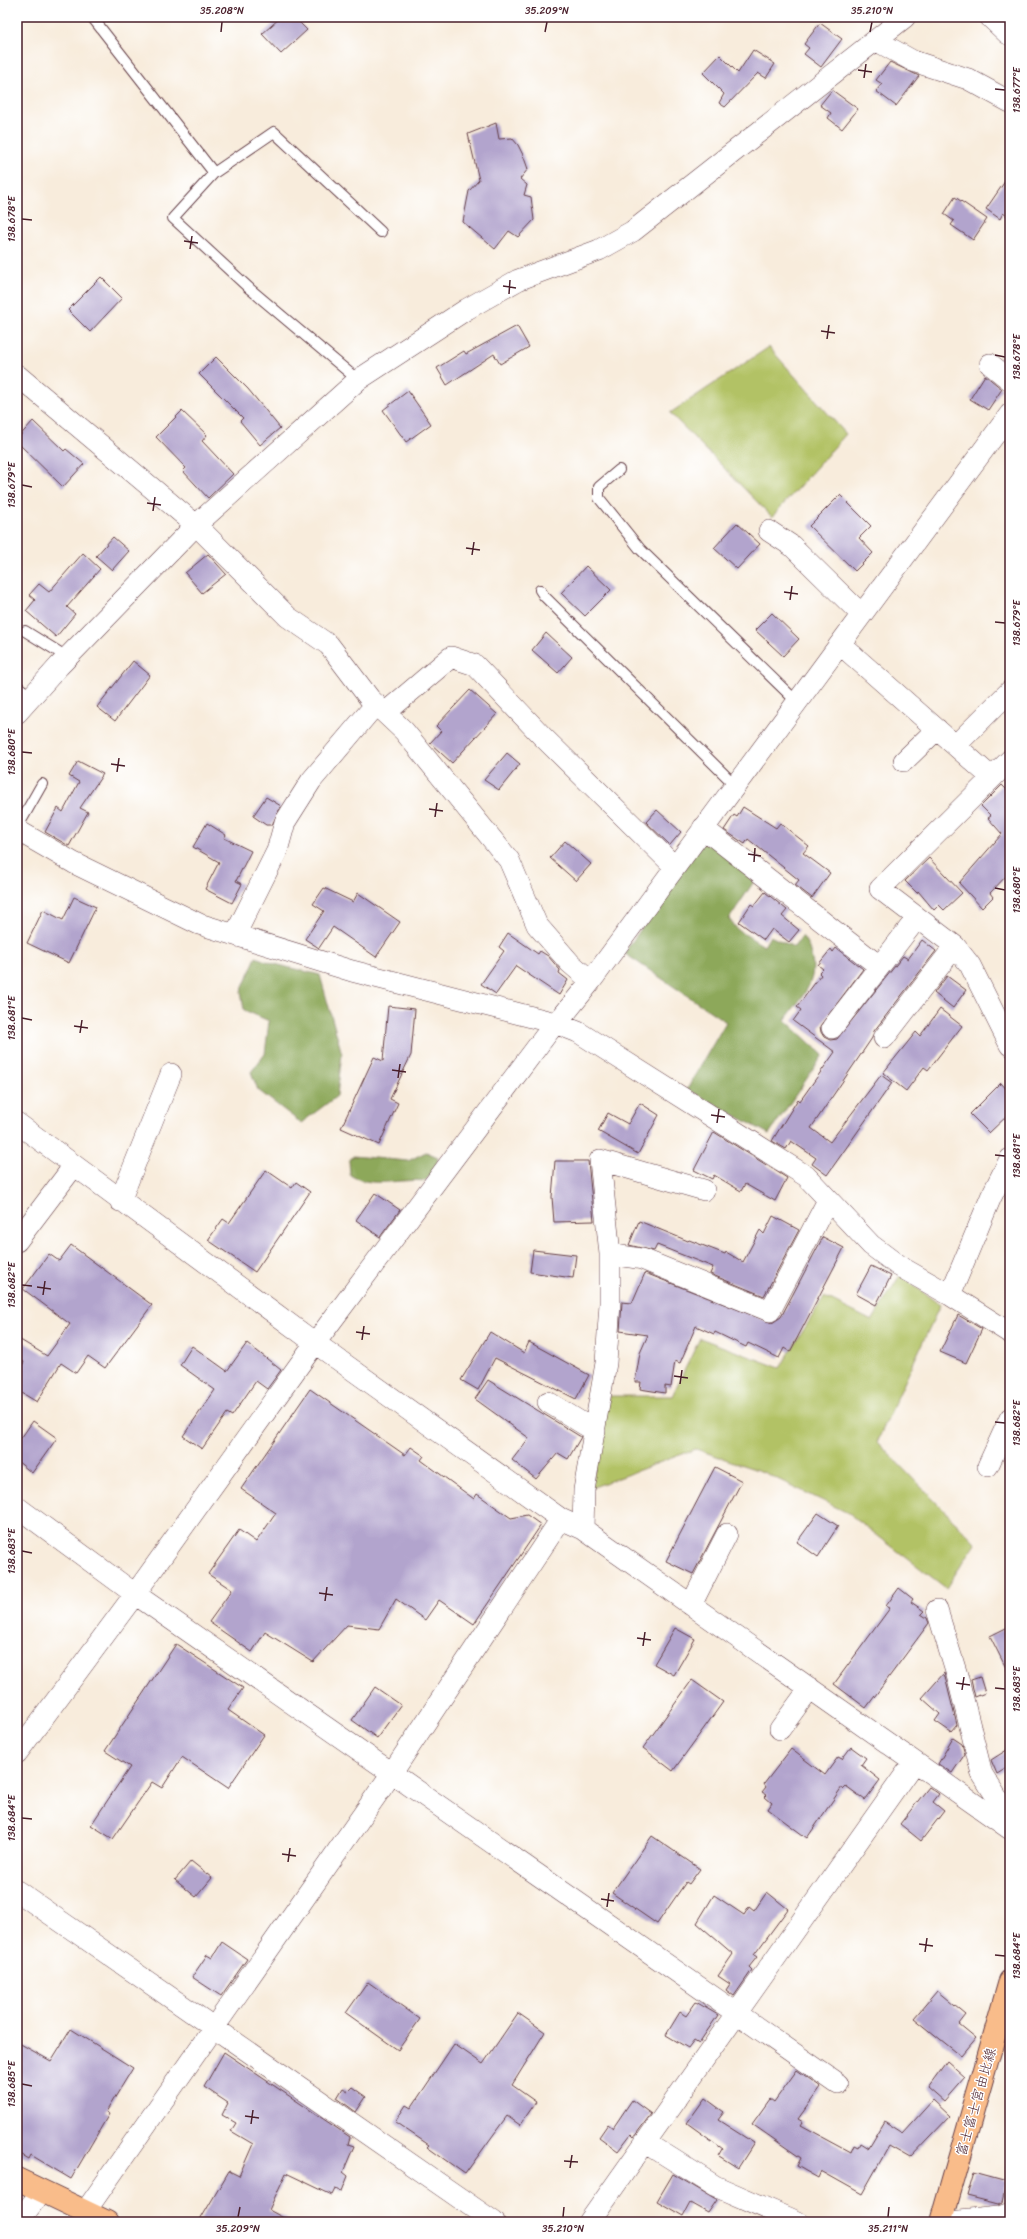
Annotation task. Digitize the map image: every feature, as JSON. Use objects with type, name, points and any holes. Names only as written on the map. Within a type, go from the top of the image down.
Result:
[{"type":"main road","name":"富士富士宮由比線","points":[[941,2222],[1010,1982]]},
{"type":"main road","points":[[17,2178],[107,2222]]},
{"type":"street","points":[[17,713],[24,692],[67,657],[196,525],[358,380],[467,309],[518,280],[599,250],[633,232],[877,41],[905,17]]},
{"type":"street","points":[[990,17],[1008,34]]},
{"type":"street","points":[[877,41],[913,61],[968,80],[1010,102]]},
{"type":"street","points":[[990,364],[1010,380]]},
{"type":"street","points":[[17,375],[196,525],[288,617],[329,645],[380,708],[404,731],[509,860],[538,925],[570,963],[590,981]]},
{"type":"street","points":[[17,1753],[136,1594],[315,1343],[555,1023],[562,1017],[590,981],[1010,414]]},
{"type":"street","points":[[769,531],[792,546],[861,614]]},
{"type":"street","points":[[840,644],[991,777]]},
{"type":"street","points":[[235,935],[277,852],[285,822],[311,781],[380,708],[451,657],[475,665],[542,736],[675,867]]},
{"type":"street","points":[[956,745],[1010,692]]},
{"type":"street","points":[[904,761],[937,729]]},
{"type":"street","points":[[1010,760],[991,777],[880,889],[955,946],[970,965],[1010,1046]]},
{"type":"street","points":[[703,828],[879,966]]},
{"type":"street","points":[[17,829],[74,864],[199,924],[352,971],[555,1023],[578,1032],[806,1176],[871,1245],[899,1266],[950,1295],[1010,1333]]},
{"type":"street","points":[[832,1028],[917,918]]},
{"type":"street","points":[[884,1038],[955,946]]},
{"type":"street","points":[[120,1201],[171,1074]]},
{"type":"street","points":[[17,1123],[120,1201],[315,1343],[561,1519],[583,1530],[1005,1825]]},
{"type":"street","points":[[950,1295],[990,1197],[1010,1159]]},
{"type":"street","points":[[583,1530],[584,1490],[606,1363],[610,1303],[610,1254],[600,1160],[704,1190]]},
{"type":"street","points":[[17,1241],[74,1167]]},
{"type":"street","points":[[610,1254],[642,1259],[770,1311],[828,1200]]},
{"type":"street","points":[[548,1402],[595,1431]]},
{"type":"street","points":[[988,1466],[1010,1418]]},
{"type":"street","points":[[17,1507],[136,1594],[736,2015],[838,2084]]},
{"type":"street","points":[[85,2212],[392,1773],[561,1519]]},
{"type":"street","points":[[691,1605],[727,1534]]},
{"type":"street","points":[[937,1610],[957,1675],[982,1774],[1004,1809],[1005,1825]]},
{"type":"street","points":[[780,1728],[810,1688]]},
{"type":"street","points":[[589,2222],[914,1762]]},
{"type":"street","points":[[17,1890],[213,2028],[494,2222]]},
{"type":"street","points":[[645,2142],[715,2186],[798,2222]]},
{"type":"street","points":[[18,2222],[42,2191]]},
{"type":"street","points":[[941,2222],[999,2216],[1010,2212]]},
{"type":"lane","points":[[92,17],[214,173]]},
{"type":"lane","points":[[358,380],[250,289],[173,218],[214,173],[274,132],[381,232]]},
{"type":"lane","points":[[619,470],[599,487],[599,498],[640,549],[797,702]]},
{"type":"lane","points":[[540,590],[550,602],[735,785]]},
{"type":"lane","points":[[25,631],[67,657]]},
{"type":"lane","points":[[17,829],[42,784]]},
{"type":"green space","points":[[769,347],[846,434],[772,517],[670,413]]},
{"type":"green space","points":[[706,837],[755,880],[729,919],[738,930],[764,946],[770,936],[794,947],[802,936],[808,945],[811,955],[813,965],[812,974],[807,990],[785,1020],[823,1055],[769,1134],[687,1089],[726,1022],[624,953]]},
{"type":"green space","points":[[256,957],[279,965],[320,975],[342,1054],[337,1096],[301,1123],[258,1090],[251,1072],[265,1054],[269,1021],[244,1010],[241,992]]},
{"type":"green space","points":[[426,1152],[438,1157],[437,1168],[425,1181],[377,1182],[358,1179],[350,1175],[349,1161],[353,1156],[408,1161]]},
{"type":"green space","points":[[900,1275],[940,1305],[877,1442],[976,1543],[946,1588],[848,1513],[763,1472],[696,1449],[591,1488],[609,1396],[672,1396],[700,1338],[780,1368],[824,1297],[872,1321]]},
{"type":"building","points":[[281,17],[294,17],[307,30],[281,54],[262,34]]},
{"type":"building","points":[[820,23],[842,39],[821,67],[804,54],[809,48],[804,44]]},
{"type":"building","points":[[753,50],[775,64],[766,78],[758,73],[725,107],[719,103],[724,94],[703,73],[720,55],[738,73]]},
{"type":"building","points":[[890,62],[919,76],[896,106],[876,91],[882,84],[876,80]]},
{"type":"building","points":[[832,90],[858,109],[842,129],[828,118],[831,113],[820,105]]},
{"type":"building","points":[[496,123],[499,139],[512,138],[518,145],[523,155],[528,169],[520,179],[527,185],[524,195],[531,197],[534,220],[518,237],[509,231],[495,249],[463,222],[469,191],[479,180],[468,134]]},
{"type":"building","points":[[1010,174],[1010,218],[1003,213],[1000,219],[986,209]]},
{"type":"building","points":[[955,197],[987,219],[973,240],[951,225],[954,221],[944,214]]},
{"type":"building","points":[[101,277],[122,298],[90,332],[68,310]]},
{"type":"building","points":[[517,326],[529,347],[500,364],[494,354],[447,385],[437,368],[464,351],[466,354]]},
{"type":"building","points":[[216,357],[248,389],[280,428],[260,445],[240,421],[243,418],[199,374]]},
{"type":"building","points":[[985,375],[1002,389],[988,410],[970,399]]},
{"type":"building","points":[[408,391],[431,424],[406,442],[383,410]]},
{"type":"building","points":[[182,411],[207,435],[202,441],[233,474],[208,498],[183,471],[186,468],[156,437]]},
{"type":"building","points":[[33,421],[64,451],[66,449],[84,464],[63,487],[17,442],[17,439]]},
{"type":"building","points":[[840,495],[871,526],[859,538],[873,553],[855,571],[809,526]]},
{"type":"building","points":[[737,523],[760,544],[737,569],[714,548]]},
{"type":"building","points":[[113,537],[129,551],[112,570],[96,556]]},
{"type":"building","points":[[83,553],[100,569],[67,607],[75,614],[56,637],[26,611],[35,600],[29,595],[39,584],[49,592]]},
{"type":"building","points":[[208,554],[226,574],[202,593],[185,573]]},
{"type":"building","points":[[586,566],[611,590],[585,616],[561,593]]},
{"type":"building","points":[[772,613],[799,639],[783,656],[755,630]]},
{"type":"building","points":[[546,633],[572,657],[558,673],[532,650]]},
{"type":"building","points":[[133,661],[150,675],[115,721],[97,707]]},
{"type":"building","points":[[470,690],[497,714],[452,763],[430,743],[441,731],[436,726]]},
{"type":"building","points":[[507,753],[520,764],[499,790],[484,780]]},
{"type":"building","points":[[78,761],[103,774],[80,808],[88,812],[69,846],[45,832],[58,808],[63,812],[79,782],[69,776]]},
{"type":"building","points":[[1002,785],[1010,793],[1010,872],[990,893],[993,897],[982,908],[959,883],[1002,834],[988,818],[991,816],[981,806]]},
{"type":"building","points":[[266,797],[281,806],[272,825],[266,825],[253,816]]},
{"type":"building","points":[[743,807],[776,828],[780,823],[809,846],[803,853],[830,873],[812,898],[795,885],[799,880],[748,839],[745,844],[724,830],[734,815],[737,817]]},
{"type":"building","points":[[657,810],[681,832],[670,845],[646,822]]},
{"type":"building","points":[[207,823],[226,835],[224,838],[251,851],[236,881],[242,884],[232,903],[205,889],[219,862],[193,847]]},
{"type":"building","points":[[565,841],[591,864],[576,881],[550,858]]},
{"type":"building","points":[[929,858],[962,893],[944,910],[939,905],[934,910],[918,891],[917,893],[905,881]]},
{"type":"building","points":[[324,888],[353,902],[358,893],[400,922],[376,957],[333,927],[319,948],[305,939],[324,911],[313,904]]},
{"type":"building","points":[[765,892],[787,910],[782,916],[799,930],[789,942],[772,929],[764,940],[739,922],[751,904],[754,906]]},
{"type":"building","points":[[74,897],[96,907],[69,963],[27,943],[43,910],[63,920]]},
{"type":"building","points":[[508,933],[538,954],[540,951],[548,956],[560,970],[559,973],[568,980],[559,995],[516,966],[496,994],[481,984],[504,951],[499,947]]},
{"type":"building","points":[[922,940],[936,951],[874,1031],[872,1038],[811,1128],[830,1142],[881,1075],[892,1083],[827,1175],[812,1164],[816,1158],[791,1141],[786,1149],[772,1141],[798,1099],[800,1101],[835,1052],[793,1021],[801,1010],[797,1007],[821,975],[819,973],[823,969],[818,965],[831,949],[833,952],[836,948],[863,969],[820,1026],[824,1037],[830,1040],[837,1039],[903,956],[908,959]]},
{"type":"building","points":[[947,976],[966,990],[953,1008],[934,993]]},
{"type":"building","points":[[388,1006],[415,1009],[411,1055],[390,1099],[398,1103],[379,1145],[341,1128],[374,1057],[383,1061]]},
{"type":"building","points":[[940,1009],[962,1026],[928,1070],[924,1067],[906,1091],[883,1073],[916,1032],[920,1036]]},
{"type":"building","points":[[1001,1083],[1010,1093],[1010,1113],[989,1133],[970,1114]]},
{"type":"building","points":[[640,1103],[659,1115],[638,1154],[598,1131],[608,1113],[628,1124]]},
{"type":"building","points":[[714,1132],[787,1178],[775,1201],[745,1184],[741,1191],[714,1175],[712,1179],[694,1170]]},
{"type":"building","points":[[555,1161],[588,1161],[594,1221],[554,1222],[552,1197]]},
{"type":"building","points":[[266,1170],[292,1188],[296,1182],[310,1192],[255,1272],[208,1240],[223,1219],[229,1223]]},
{"type":"building","points":[[375,1193],[400,1210],[380,1237],[356,1220]]},
{"type":"building","points":[[773,1216],[799,1230],[764,1296],[710,1274],[713,1267],[657,1245],[654,1251],[629,1245],[639,1221],[688,1241],[689,1240],[725,1254],[726,1252],[743,1262],[760,1230],[764,1234]]},
{"type":"building","points":[[823,1237],[844,1248],[790,1352],[784,1348],[779,1358],[748,1343],[746,1347],[715,1332],[714,1334],[696,1326],[680,1363],[675,1361],[671,1387],[665,1386],[665,1393],[640,1389],[641,1382],[635,1382],[640,1353],[648,1335],[620,1331],[622,1302],[632,1303],[645,1273],[772,1323],[781,1317]]},
{"type":"building","points":[[71,1245],[152,1305],[105,1368],[88,1356],[76,1373],[61,1363],[37,1402],[17,1390],[17,1374],[24,1362],[17,1358],[17,1338],[47,1356],[70,1324],[23,1289],[49,1254],[59,1261]]},
{"type":"building","points":[[533,1250],[576,1255],[573,1278],[530,1272]]},
{"type":"building","points":[[871,1266],[891,1276],[876,1305],[856,1294]]},
{"type":"building","points":[[958,1315],[982,1329],[966,1363],[940,1352]]},
{"type":"building","points":[[490,1332],[524,1353],[529,1342],[589,1375],[576,1399],[495,1358],[478,1390],[461,1380]]},
{"type":"building","points":[[247,1343],[281,1370],[267,1389],[256,1381],[232,1416],[227,1413],[202,1449],[183,1436],[215,1390],[180,1365],[192,1346],[227,1371]]},
{"type":"building","points":[[488,1380],[581,1437],[568,1459],[558,1453],[536,1479],[512,1460],[529,1438],[475,1399]]},
{"type":"building","points":[[310,1389],[405,1455],[411,1447],[424,1456],[421,1460],[474,1499],[477,1494],[511,1518],[527,1515],[541,1525],[474,1624],[439,1600],[425,1620],[396,1599],[379,1629],[347,1625],[313,1662],[265,1632],[252,1652],[209,1622],[232,1590],[208,1574],[239,1530],[256,1542],[276,1513],[241,1489]]},
{"type":"building","points":[[33,1421],[57,1438],[32,1473],[17,1461],[17,1444]]},
{"type":"building","points":[[715,1467],[742,1481],[693,1574],[666,1561]]},
{"type":"building","points":[[818,1513],[838,1526],[818,1557],[797,1542]]},
{"type":"building","points":[[899,1588],[913,1599],[911,1602],[924,1611],[921,1614],[927,1618],[929,1623],[866,1708],[834,1684],[890,1608],[886,1606]]},
{"type":"building","points":[[1010,1626],[1010,1676],[990,1636]]},
{"type":"building","points":[[675,1628],[695,1639],[674,1675],[654,1664]]},
{"type":"building","points":[[176,1644],[243,1688],[228,1710],[264,1735],[228,1788],[182,1757],[162,1788],[152,1782],[113,1839],[91,1825],[130,1767],[105,1751]]},
{"type":"building","points":[[944,1673],[957,1725],[951,1732],[935,1721],[940,1714],[922,1698]]},
{"type":"building","points":[[980,1677],[985,1693],[975,1697],[971,1680]]},
{"type":"building","points":[[692,1680],[723,1702],[673,1771],[643,1748]]},
{"type":"building","points":[[375,1687],[401,1705],[377,1738],[352,1720]]},
{"type":"building","points":[[953,1738],[962,1744],[965,1754],[952,1773],[938,1764]]},
{"type":"building","points":[[851,1747],[866,1758],[861,1765],[880,1780],[865,1800],[846,1786],[843,1789],[842,1787],[807,1838],[768,1809],[772,1803],[765,1797],[767,1795],[762,1792],[766,1787],[764,1784],[791,1749],[825,1775],[838,1757],[842,1759]]},
{"type":"building","points":[[1010,1748],[1010,1766],[997,1774],[991,1760]]},
{"type":"building","points":[[929,1787],[939,1794],[933,1802],[944,1811],[921,1841],[900,1824]]},
{"type":"building","points":[[652,1836],[700,1869],[689,1884],[686,1882],[657,1924],[612,1893]]},
{"type":"building","points":[[191,1861],[212,1878],[196,1897],[175,1880]]},
{"type":"building","points":[[767,1892],[788,1909],[754,1955],[757,1957],[749,1967],[752,1970],[734,1996],[726,1990],[730,1984],[718,1976],[733,1954],[697,1923],[714,1895],[744,1915],[749,1907],[754,1911]]},
{"type":"building","points":[[222,1942],[247,1959],[221,1996],[192,1977],[207,1955],[212,1958]]},
{"type":"building","points":[[368,1982],[420,2019],[398,2050],[346,2013]]},
{"type":"building","points":[[937,1991],[966,2015],[959,2024],[976,2038],[961,2056],[914,2018]]},
{"type":"building","points":[[696,2002],[718,2015],[699,2043],[694,2040],[688,2048],[666,2035],[680,2012],[686,2016]]},
{"type":"building","points":[[518,2013],[545,2032],[512,2085],[536,2102],[520,2125],[507,2116],[465,2174],[427,2147],[429,2145],[395,2122],[406,2105],[411,2108],[454,2044],[483,2064]]},
{"type":"building","points":[[71,2029],[133,2068],[106,2112],[109,2114],[71,2179],[31,2155],[29,2159],[17,2152],[17,2042],[51,2061]]},
{"type":"building","points":[[224,2052],[350,2137],[348,2144],[354,2146],[343,2172],[348,2176],[342,2191],[335,2189],[332,2195],[286,2173],[269,2210],[291,2222],[199,2222],[229,2171],[239,2176],[253,2144],[231,2131],[236,2123],[222,2115],[228,2103],[204,2087]]},
{"type":"building","points":[[947,2061],[965,2077],[944,2101],[928,2087]]},
{"type":"building","points":[[797,2070],[821,2087],[798,2119],[803,2122],[801,2125],[851,2152],[854,2145],[858,2147],[860,2143],[868,2148],[884,2121],[903,2133],[933,2100],[950,2116],[910,2158],[889,2146],[862,2194],[821,2171],[818,2178],[797,2166],[801,2158],[752,2124],[770,2099],[774,2102]]},
{"type":"building","points":[[352,2087],[366,2097],[356,2112],[337,2098],[343,2088],[348,2091]]},
{"type":"building","points":[[705,2098],[724,2112],[718,2120],[754,2143],[738,2168],[719,2156],[723,2149],[687,2123]]},
{"type":"building","points":[[632,2100],[651,2114],[634,2137],[631,2134],[618,2151],[599,2137],[608,2124],[613,2128]]},
{"type":"building","points":[[974,2172],[1007,2181],[1002,2202],[998,2204],[967,2196]]},
{"type":"building","points":[[673,2174],[717,2200],[708,2213],[690,2203],[683,2216],[657,2201]]}]
